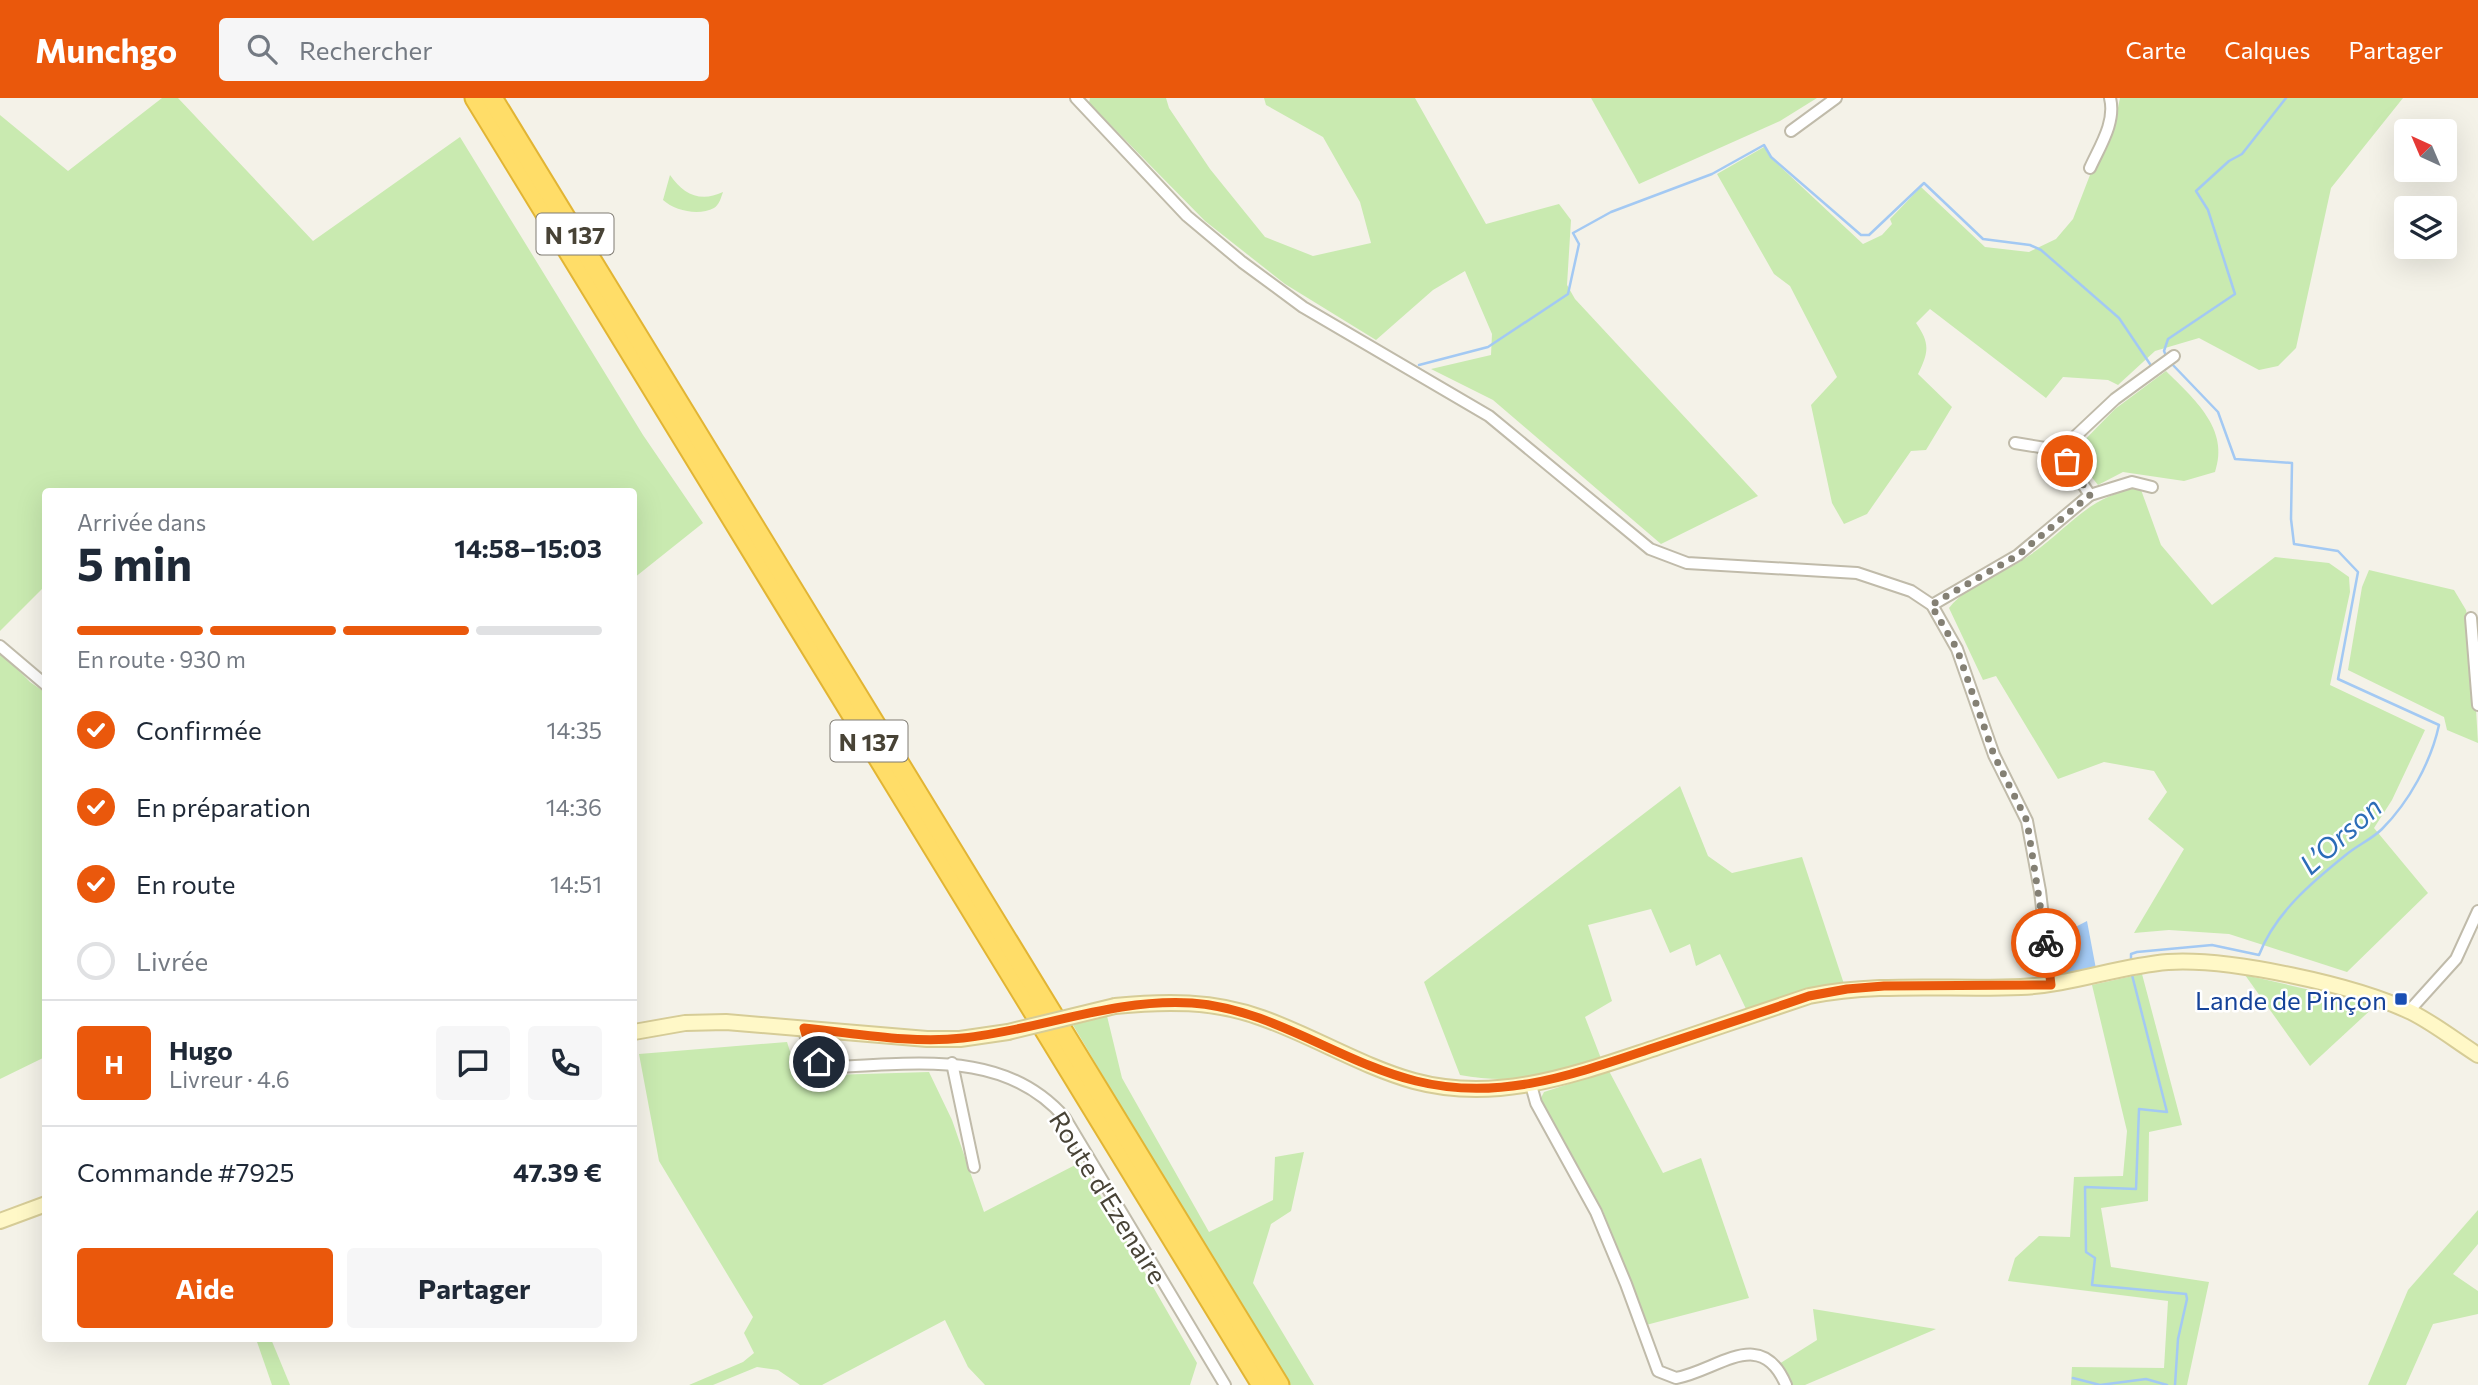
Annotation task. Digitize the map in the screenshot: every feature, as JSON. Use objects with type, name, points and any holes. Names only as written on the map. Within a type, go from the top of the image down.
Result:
[{"type":"highway","name":"N 137","points":[[475,98],[1262,1385]]},
{"type":"highway","name":"N 137","points":[[492,98],[1279,1385]]},
{"type":"street","points":[[1076,98],[1187,216],[1242,261],[1303,307],[1489,416],[1650,550],[1687,563],[1857,573],[1911,591],[1931,605],[1957,649],[1994,755],[2027,821],[2040,891],[2051,985]]},
{"type":"street","points":[[1791,131],[1836,98]]},
{"type":"street","points":[[2090,167],[2108,129],[2113,109],[2110,98]]},
{"type":"street","points":[[2064,451],[2069,441],[2115,399],[2174,356]]},
{"type":"street","points":[[2015,443],[2064,451]]},
{"type":"street","points":[[2064,451],[2090,495]]},
{"type":"street","points":[[1931,605],[2018,555],[2090,495],[2132,482],[2152,487]]},
{"type":"street","points":[[2471,618],[2478,705]]},
{"type":"street","points":[[0,646],[42,682]]},
{"type":"street","points":[[2409,1012],[2427,995],[2456,959],[2478,911]]},
{"type":"street","points":[[637,1031],[685,1023],[726,1022],[927,1040],[960,1039],[1008,1032],[1115,1006],[1153,1002],[1194,1003],[1261,1017],[1415,1081],[1483,1090],[1531,1085],[1581,1073],[1809,996],[1847,989],[2051,985],[2131,968],[2197,961],[2234,964],[2336,987],[2409,1012],[2478,1055]]},
{"type":"street","name":"Route d'Ezenaire","points":[[804,1028],[812,1056],[819,1062],[834,1067],[952,1063],[976,1066],[1002,1075],[1041,1096],[1065,1118],[1225,1385]]},
{"type":"street","points":[[952,1063],[974,1167]]},
{"type":"street","points":[[1531,1085],[1536,1103],[1596,1212],[1658,1371],[1676,1378],[1733,1357],[1755,1354],[1771,1362],[1786,1385]]},
{"type":"street","points":[[0,1221],[42,1205]]},
{"type":"green space","points":[[162,98],[178,98],[313,241],[460,137],[643,435],[703,523],[637,576],[637,488],[42,488],[42,589],[0,631],[0,115],[68,171]]},
{"type":"green space","points":[[1090,98],[1166,98],[1169,108],[1210,169],[1265,237],[1313,256],[1371,243],[1360,202],[1323,137],[1266,105],[1264,98],[1415,98],[1486,224],[1559,204],[1571,220],[1567,285],[1575,299],[1758,496],[1661,544],[1493,400],[1431,369],[1491,355],[1492,334],[1465,271],[1433,290],[1376,340],[1285,284],[1205,221],[1089,103]]},
{"type":"green space","points":[[1591,98],[1817,98],[1780,121],[1639,184]]},
{"type":"green space","points":[[2120,98],[2403,98],[2331,188],[2296,348],[2278,366],[2259,370],[2199,338],[2155,351],[2118,385],[2108,380],[2063,377],[2046,398],[1930,309],[1916,323],[1926,342],[1924,360],[1918,374],[1952,407],[1926,450],[1911,451],[1867,514],[1844,524],[1832,503],[1811,405],[1837,377],[1790,286],[1774,274],[1717,174],[1764,147],[1770,157],[1863,244],[1882,235],[1892,224],[1890,219],[1921,187],[1985,247],[2029,252],[2056,239],[2073,219],[2116,117]]},
{"type":"green space","points":[[670,175],[686,192],[693,195],[707,197],[723,192],[719,203],[714,208],[701,212],[668,204],[663,200]]},
{"type":"green space","points":[[2166,371],[2207,416],[2218,442],[2215,472],[2184,481],[2123,472],[2098,485],[2074,451],[2115,409]]},
{"type":"green space","points":[[2140,487],[2161,545],[2212,605],[2275,557],[2329,563],[2349,577],[2350,592],[2330,685],[2425,730],[2392,800],[2374,828],[2428,893],[2347,972],[2229,934],[2169,930],[2134,933],[2184,849],[2148,819],[2167,792],[2154,771],[2104,762],[2058,779],[1996,676],[1983,680],[1949,608],[1967,591],[2030,555],[2092,506],[2121,492]]},
{"type":"green space","points":[[2369,570],[2454,590],[2466,610],[2472,640],[2478,743],[2447,730],[2444,717],[2348,670],[2362,587]]},
{"type":"green space","points":[[0,651],[30,682],[42,690],[42,1058],[0,1079]]},
{"type":"green space","points":[[1680,786],[1708,856],[1732,873],[1802,857],[1844,984],[1746,1009],[1720,954],[1696,966],[1690,944],[1670,953],[1651,909],[1588,925],[1612,1001],[1585,1017],[1602,1061],[1566,1071],[1515,1079],[1460,1075],[1424,982]]},
{"type":"green space","points":[[2142,974],[2182,1125],[2149,1132],[2148,1201],[2101,1208],[2111,1267],[2209,1282],[2187,1385],[2071,1385],[2072,1367],[2164,1368],[2168,1301],[2008,1281],[2015,1258],[2039,1236],[2070,1237],[2074,1177],[2123,1176],[2127,1131],[2092,985]]},
{"type":"green space","points":[[2245,975],[2376,1005],[2310,1066]]},
{"type":"green space","points":[[1107,1016],[1122,1078],[1209,1232],[1273,1200],[1275,1157],[1304,1152],[1291,1211],[1271,1224],[1253,1283],[1314,1385],[1289,1385],[1218,1271],[1073,1025]]},
{"type":"green space","points":[[787,1042],[798,1076],[929,1072],[952,1120],[984,1212],[1081,1162],[1197,1363],[1190,1385],[985,1385],[968,1367],[945,1320],[822,1385],[800,1385],[778,1370],[757,1367],[713,1385],[689,1385],[743,1362],[754,1353],[744,1333],[753,1317],[659,1161],[639,1054]]},
{"type":"green space","points":[[1609,1071],[1663,1173],[1701,1158],[1749,1298],[1646,1325],[1603,1211],[1540,1100],[1544,1092]]},
{"type":"green space","points":[[2478,1210],[2478,1244],[2453,1274],[2478,1291],[2478,1314],[2433,1324],[2406,1385],[2368,1385],[2408,1290]]},
{"type":"green space","points":[[1813,1309],[1936,1329],[1805,1385],[1791,1385],[1779,1364],[1817,1340]]},
{"type":"green space","points":[[257,1342],[272,1342],[290,1385],[272,1385]]},
{"type":"water","points":[[2087,921],[2096,969],[2062,975],[2058,970],[2054,938]]},
{"type":"waterway","name":"L’Orson","points":[[2167,358],[2164,351],[2168,339],[2235,294],[2208,210],[2196,191],[2229,161],[2242,154],[2286,98]]},
{"type":"waterway","points":[[1419,365],[1488,347],[1568,294],[1579,244],[1573,233],[1611,212],[1712,174],[1764,145],[1771,157],[1861,235],[1869,235],[1924,183],[1983,239],[2030,245],[2041,250],[2119,318],[2152,367]]},
{"type":"waterway","name":"L’Orson","points":[[2131,961],[2131,954],[2137,952],[2212,945],[2259,955],[2275,925],[2296,899],[2351,851],[2378,833],[2401,807],[2425,767],[2439,725],[2338,679],[2358,572],[2338,551],[2294,544],[2291,519],[2292,463],[2235,459],[2218,412],[2171,363]]},
{"type":"waterway","name":"L’Orson","points":[[2131,971],[2167,1112],[2139,1109],[2136,1189],[2085,1187],[2086,1252],[2095,1258],[2092,1285],[2186,1294],[2178,1339],[2175,1385]]},
{"type":"waterway","points":[[2073,1378],[2100,1385],[2146,1379],[2167,1385]]},
{"type":"way so far","points":[[2046,943],[2027,821],[1994,755],[1957,649],[1931,605],[2018,555],[2090,495],[2067,461]]},
{"type":"place","name":"Lande de Pinçon","points":[[2401,999]]},
{"type":"route","points":[[819,1062],[812,1056],[804,1028],[927,1040],[960,1039],[1008,1032],[1115,1006],[1153,1002],[1194,1003],[1261,1017],[1368,1064],[1415,1081],[1483,1090],[1507,1088],[1581,1073],[1809,996],[1884,986],[2051,985],[2046,943]]}]
